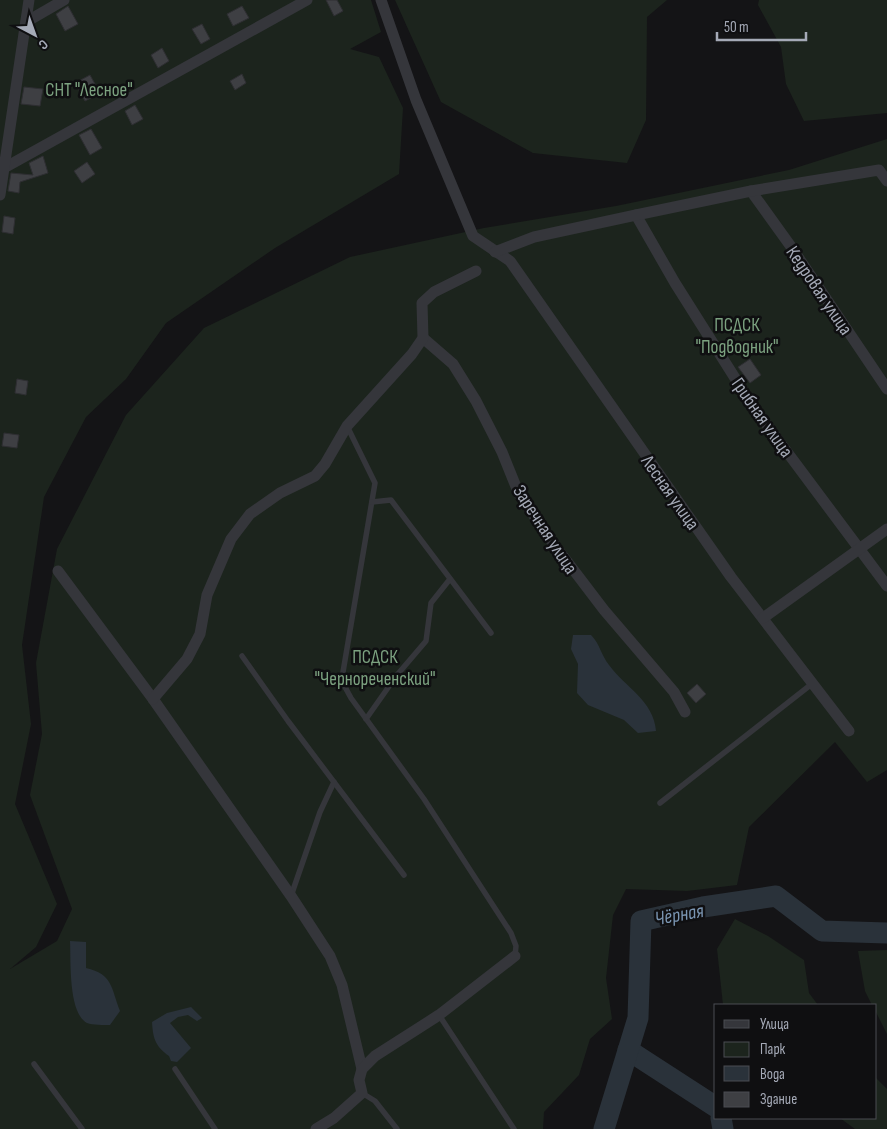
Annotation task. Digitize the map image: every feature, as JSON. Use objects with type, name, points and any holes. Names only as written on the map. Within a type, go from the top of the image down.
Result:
[{"type":"street","points":[[0,195],[29,0]]},
{"type":"street","points":[[26,22],[64,0]]},
{"type":"street","points":[[4,168],[307,0]]},
{"type":"street","name":"Лесная улица","points":[[381,0],[416,100],[473,236],[510,261],[731,577],[849,731]]},
{"type":"street","points":[[495,252],[534,237],[750,191],[879,170],[887,181]]},
{"type":"street","name":"Кедровая улица","points":[[750,191],[792,248],[887,389]]},
{"type":"street","name":"Грибная улица","points":[[636,215],[675,283],[752,405],[887,586]]},
{"type":"street","points":[[153,699],[187,659],[200,634],[207,595],[231,539],[250,514],[280,493],[315,476],[325,464],[347,426],[412,354],[423,338],[422,303],[434,292],[476,271]]},
{"type":"street","name":"Заречная улица","points":[[423,338],[453,364],[476,401],[502,452],[519,494],[553,543],[604,610],[674,692],[685,712]]},
{"type":"street","points":[[763,618],[887,529]]},
{"type":"street","points":[[58,571],[153,699],[291,896],[330,956],[342,985],[362,1069],[359,1080],[362,1093],[334,1118],[316,1129]]},
{"type":"street","points":[[362,1069],[393,1043],[411,1034],[515,956]]},
{"type":"lane","points":[[347,426],[375,483],[343,672],[345,687],[424,798],[511,933],[516,946],[515,956]]},
{"type":"lane","points":[[372,502],[391,500],[491,633]]},
{"type":"lane","points":[[366,719],[397,675],[426,641],[431,603],[450,579]]},
{"type":"lane","points":[[242,656],[404,875]]},
{"type":"lane","points":[[660,803],[813,683]]},
{"type":"lane","points":[[291,896],[320,812],[334,782]]},
{"type":"lane","points":[[439,1014],[514,1129]]},
{"type":"lane","points":[[34,1064],[82,1129]]},
{"type":"lane","points":[[174,1069],[214,1129]]},
{"type":"lane","points":[[362,1093],[375,1101],[397,1129]]},
{"type":"green space","name":"ПСДСК \"Чернореченский\"","points":[[0,0],[371,0],[381,32],[350,49],[379,57],[403,108],[399,174],[275,248],[166,323],[126,379],[86,417],[44,497],[22,645],[31,724],[15,804],[57,904],[36,947],[10,969],[57,941],[72,909],[30,795],[42,734],[36,663],[57,549],[126,415],[204,328],[350,257],[484,228],[616,206],[789,170],[887,139],[887,770],[867,782],[835,742],[749,827],[737,885],[687,891],[626,889],[613,915],[606,978],[612,1019],[590,1039],[579,1075],[544,1112],[543,1129],[0,1129]]},
{"type":"green space","points":[[395,0],[667,0],[647,17],[646,120],[627,163],[533,153],[441,102]]},
{"type":"green space","points":[[759,0],[887,0],[887,113],[804,121],[786,84],[781,47],[758,5]]},
{"type":"green space","points":[[735,919],[768,936],[804,960],[809,993],[817,1004],[723,1004],[717,949]]},
{"type":"green space","points":[[887,950],[887,1034],[877,1014],[877,1004],[872,1004],[865,991],[858,951]]},
{"type":"green space","points":[[877,1079],[887,1089],[887,1129],[855,1129],[841,1119],[877,1119]]},
{"type":"water","points":[[573,635],[591,635],[594,638],[609,665],[638,695],[650,711],[656,731],[638,733],[624,720],[588,705],[577,693],[578,664],[571,649]]},
{"type":"water","points":[[70,941],[86,942],[86,968],[101,974],[110,983],[120,1011],[110,1025],[87,1023],[76,1009],[72,985]]},
{"type":"water","points":[[191,1007],[202,1018],[197,1021],[188,1015],[178,1017],[170,1023],[191,1048],[177,1062],[171,1061],[156,1041],[152,1022],[167,1013]]},
{"type":"building","points":[[326,0],[337,0],[343,11],[334,16]]},
{"type":"building","points":[[68,6],[78,24],[65,31],[56,14]]},
{"type":"building","points":[[242,6],[249,18],[233,26],[227,14]]},
{"type":"building","points":[[202,24],[210,39],[201,44],[192,29]]},
{"type":"building","points":[[162,48],[169,61],[158,68],[151,55]]},
{"type":"building","points":[[242,74],[246,83],[235,90],[230,81]]},
{"type":"building","points":[[90,75],[100,93],[85,101],[75,83]]},
{"type":"building","points":[[24,87],[43,89],[40,106],[21,104]]},
{"type":"building","points":[[135,105],[143,119],[132,125],[125,111]]},
{"type":"building","points":[[91,129],[102,148],[90,155],[79,135]]},
{"type":"building","points":[[43,156],[48,173],[20,182],[19,193],[8,191],[11,173],[33,175],[29,163]]},
{"type":"building","points":[[87,162],[95,174],[82,183],[74,171]]},
{"type":"building","points":[[4,216],[15,218],[13,234],[2,232]]},
{"type":"building","points":[[750,359],[761,375],[750,383],[738,367]]},
{"type":"building","points":[[17,379],[28,381],[26,395],[15,393]]},
{"type":"building","points":[[4,433],[19,435],[17,448],[2,446]]},
{"type":"building","points":[[697,684],[706,694],[696,703],[687,693]]},
{"type":"waterway","name":"Чёрная","points":[[604,1129],[638,1018],[641,921],[703,907],[776,896],[822,931],[887,933]]},
{"type":"waterway","points":[[628,1050],[714,1106]]},
{"type":"waterway","points":[[721,1119],[723,1129]]},
{"type":"park label","name":"СНТ \"Лесное\"","points":[[89,89]]},
{"type":"park label","name":"ПСДСК \"Подводник\"","points":[[737,335]]}]
